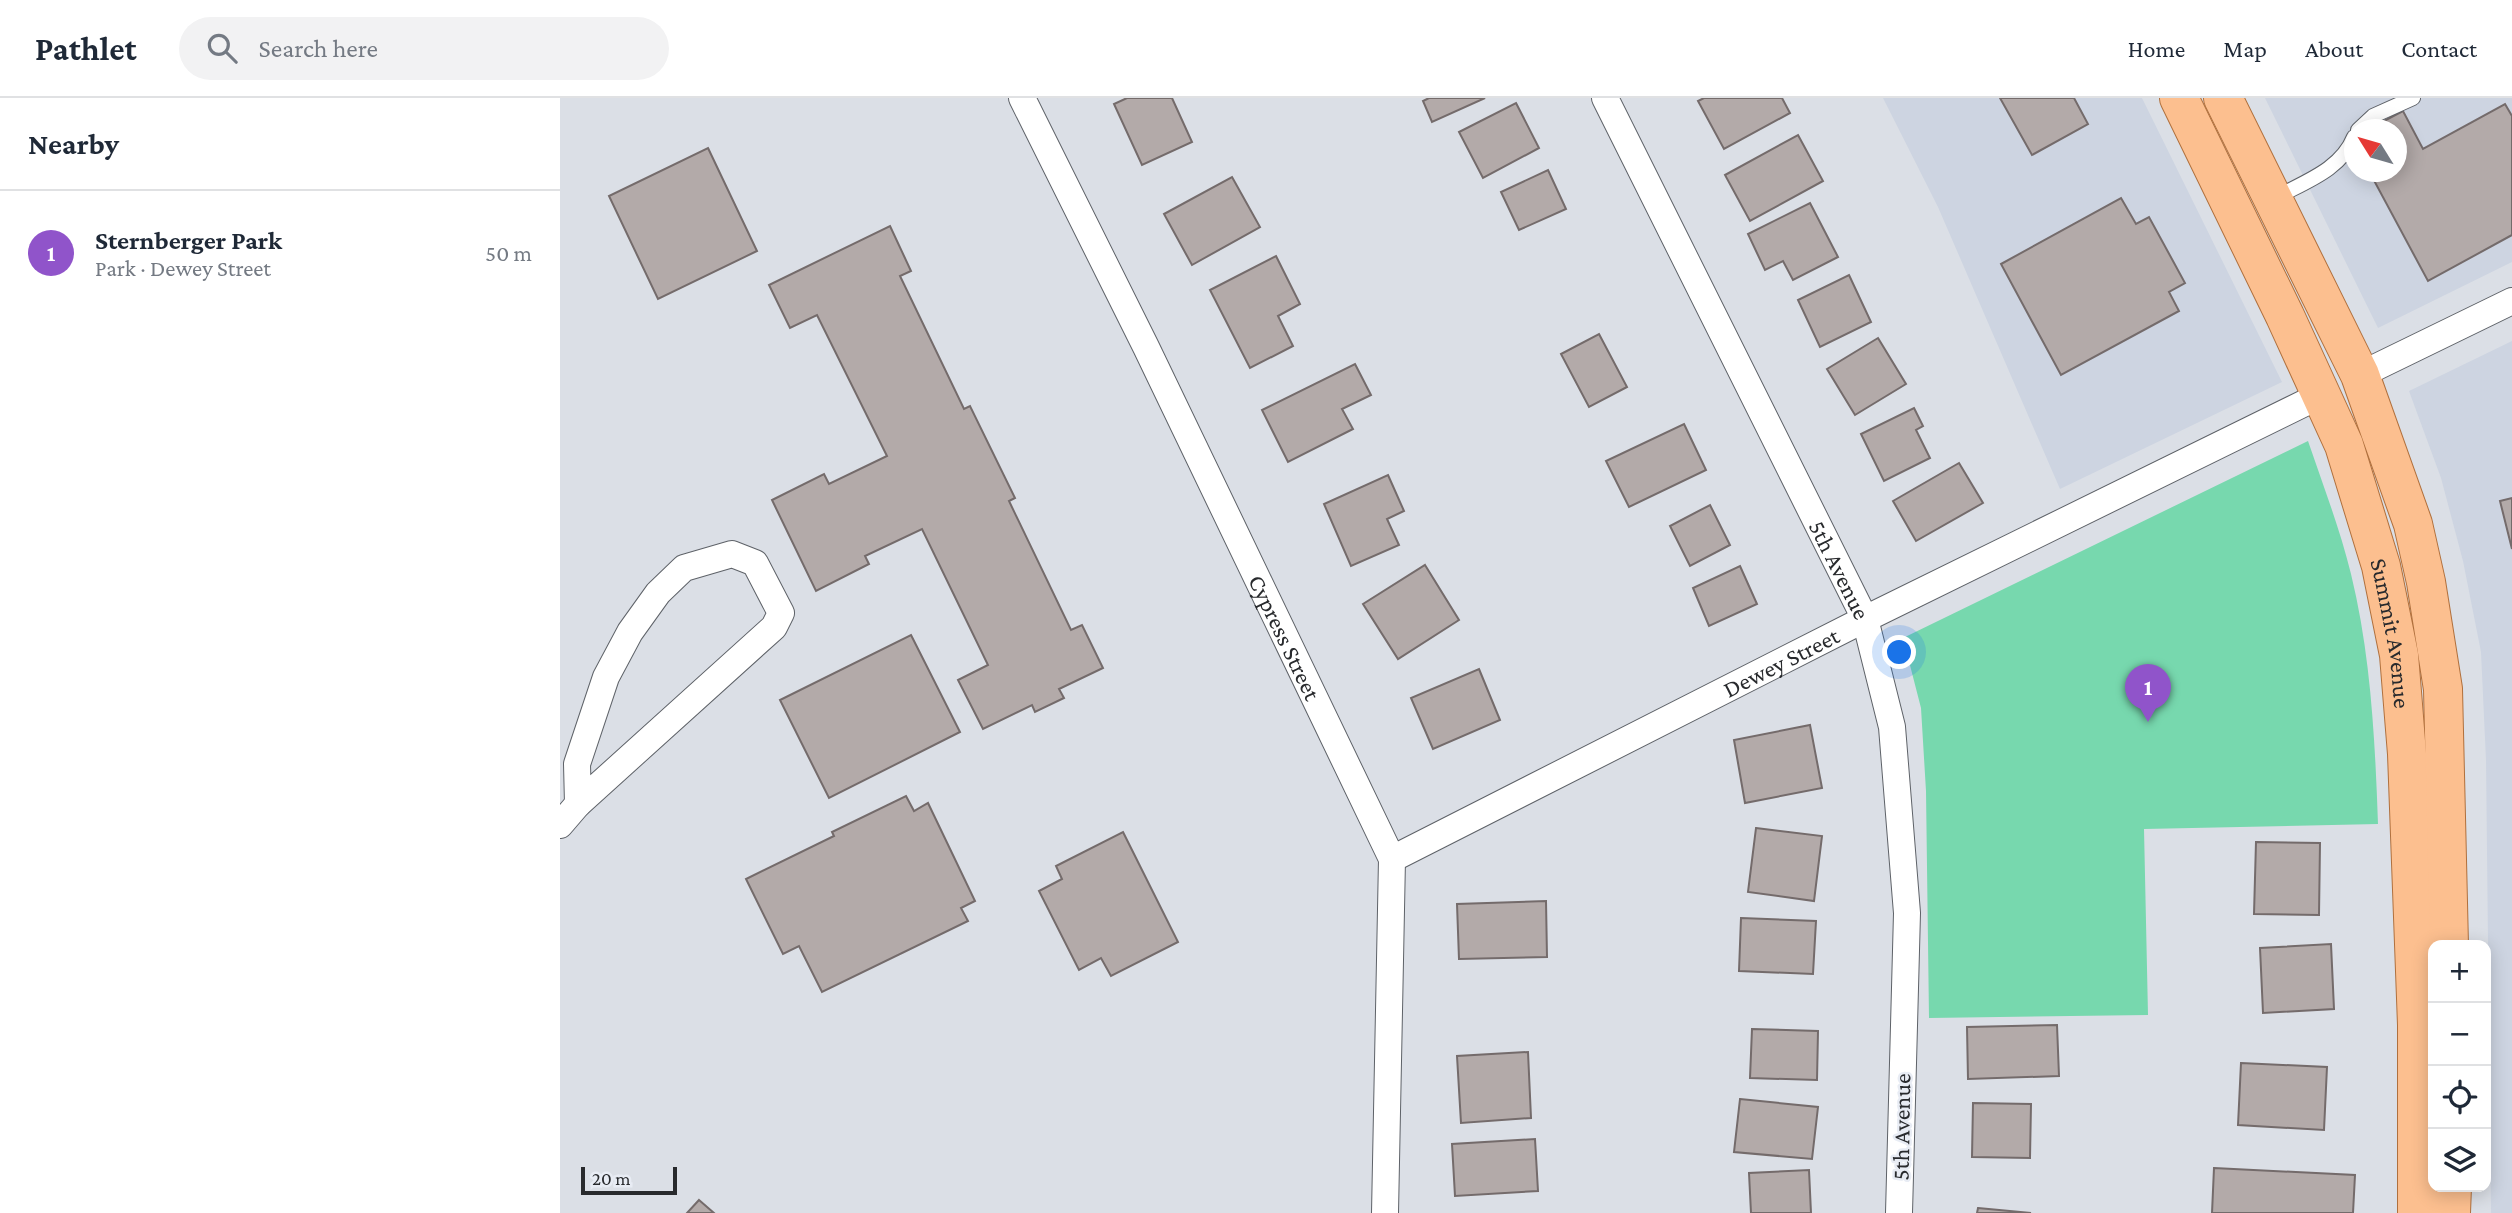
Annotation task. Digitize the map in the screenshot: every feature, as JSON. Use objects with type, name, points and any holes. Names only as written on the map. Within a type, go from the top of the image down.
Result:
[{"type":"main road","name":"Summit Avenue","points":[[2179,98],[2344,445],[2381,566],[2399,655],[2407,754],[2415,936],[2417,1213]]},
{"type":"main road","name":"Summit Avenue","points":[[2224,98],[2360,375],[2413,524],[2426,582],[2443,689],[2449,940]]},
{"type":"main road","points":[[2451,1213],[2452,1192]]},
{"type":"street","name":"Cypress Street","points":[[1021,98],[1152,360],[1392,859],[1385,1213]]},
{"type":"street","name":"5th Avenue","points":[[1605,98],[1865,619],[1892,727],[1906,913],[1899,1213]]},
{"type":"street","points":[[2360,375],[2512,301]]},
{"type":"street","name":"Dewey Street","points":[[1392,859],[1865,619],[2321,395]]},
{"type":"street","points":[[560,825],[578,804],[774,627],[781,613],[755,563],[732,554],[684,568],[658,593],[630,632],[606,677],[577,764],[578,804]]},
{"type":"lane","points":[[2370,119],[2413,98]]},
{"type":"lane","points":[[2273,199],[2334,166],[2344,155]]},
{"type":"shaded area","points":[[1883,98],[2142,98],[2282,382],[2060,489],[1938,207]]},
{"type":"shaded area","points":[[2265,98],[2512,98],[2512,262],[2378,328]]},
{"type":"shaded area","points":[[2512,341],[2512,1213],[2491,1213],[2491,940],[2488,940],[2486,760],[2481,652],[2463,561],[2441,478],[2409,391]]},
{"type":"green space","points":[[2308,441],[2342,540],[2358,605],[2371,698],[2378,824],[2144,829],[2148,1015],[1929,1018],[1926,791],[1921,708],[1903,638]]},
{"type":"building","points":[[1127,98],[1172,98],[1192,142],[1142,165],[1114,104]]},
{"type":"building","points":[[1429,98],[1485,98],[1432,122],[1423,101]]},
{"type":"building","points":[[1704,98],[1782,98],[1790,113],[1724,149],[1698,101]]},
{"type":"building","points":[[2000,98],[2074,98],[2088,124],[2032,155]]},
{"type":"building","points":[[1516,103],[1539,148],[1483,178],[1459,132]]},
{"type":"building","points":[[2505,104],[2512,116],[2512,235],[2428,281],[2375,182],[2407,182],[2407,119],[2388,119],[2403,111],[2423,149]]},
{"type":"building","points":[[1798,135],[1823,181],[1750,221],[1725,175]]},
{"type":"building","points":[[708,148],[757,251],[658,299],[609,196]]},
{"type":"building","points":[[1548,170],[1566,209],[1519,230],[1501,192]]},
{"type":"building","points":[[1232,177],[1260,227],[1192,265],[1164,214]]},
{"type":"building","points":[[2121,198],[2136,224],[2149,217],[2185,283],[2169,292],[2179,311],[2061,375],[2001,264]]},
{"type":"building","points":[[1810,203],[1838,257],[1793,280],[1783,261],[1765,270],[1748,234]]},
{"type":"building","points":[[890,226],[911,271],[900,276],[964,409],[970,406],[1015,498],[1009,501],[1071,630],[1082,625],[1103,668],[1059,689],[1064,698],[1035,712],[1032,705],[983,729],[958,680],[988,665],[922,529],[865,556],[869,564],[816,591],[772,500],[824,474],[829,484],[887,456],[817,315],[790,328],[769,285]]},
{"type":"building","points":[[1276,256],[1300,304],[1278,316],[1293,346],[1250,368],[1210,290]]},
{"type":"building","points":[[1849,275],[1871,322],[1820,347],[1798,300]]},
{"type":"building","points":[[1599,334],[1627,387],[1589,407],[1561,354]]},
{"type":"building","points":[[1878,338],[1906,384],[1855,415],[1827,369]]},
{"type":"building","points":[[1355,364],[1371,395],[1342,409],[1353,429],[1288,462],[1262,410]]},
{"type":"building","points":[[1914,408],[1923,426],[1916,430],[1930,458],[1884,481],[1861,434]]},
{"type":"building","points":[[1684,424],[1706,470],[1629,507],[1606,461]]},
{"type":"building","points":[[1959,463],[1983,503],[1916,541],[1893,501]]},
{"type":"building","points":[[1388,475],[1404,511],[1387,519],[1399,545],[1351,566],[1324,504]]},
{"type":"building","points":[[2512,498],[2512,549],[2500,501]]},
{"type":"building","points":[[1710,505],[1730,545],[1690,566],[1670,526]]},
{"type":"building","points":[[1425,565],[1459,620],[1398,659],[1363,604]]},
{"type":"building","points":[[1740,566],[1757,604],[1709,626],[1693,588]]},
{"type":"building","points":[[911,635],[960,732],[829,798],[780,700]]},
{"type":"building","points":[[1479,669],[1500,720],[1433,749],[1411,698]]},
{"type":"building","points":[[1810,725],[1822,788],[1745,803],[1734,740]]},
{"type":"building","points":[[906,796],[914,811],[928,803],[975,901],[961,908],[968,921],[822,992],[799,946],[783,954],[746,879],[834,836],[832,832]]},
{"type":"building","points":[[1756,828],[1822,836],[1814,901],[1748,892]]},
{"type":"building","points":[[1123,832],[1178,942],[1111,976],[1101,958],[1079,970],[1039,891],[1062,879],[1056,866]]},
{"type":"building","points":[[2256,842],[2320,843],[2319,915],[2254,914]]},
{"type":"building","points":[[1546,901],[1547,957],[1459,959],[1457,904]]},
{"type":"building","points":[[1741,918],[1816,921],[1813,974],[1739,971]]},
{"type":"building","points":[[2331,944],[2334,1009],[2263,1013],[2260,948]]},
{"type":"building","points":[[2057,1025],[2059,1076],[1968,1079],[1967,1027]]},
{"type":"building","points":[[1752,1029],[1818,1031],[1817,1080],[1750,1078]]},
{"type":"building","points":[[1528,1052],[1531,1118],[1461,1123],[1457,1056]]},
{"type":"building","points":[[2241,1063],[2327,1067],[2324,1130],[2238,1125]]},
{"type":"building","points":[[1740,1099],[1818,1107],[1812,1159],[1734,1152]]},
{"type":"building","points":[[1973,1103],[2031,1104],[2030,1158],[1972,1157]]},
{"type":"building","points":[[1535,1139],[1538,1191],[1455,1196],[1452,1144]]},
{"type":"building","points":[[2214,1168],[2355,1175],[2353,1213],[2212,1213]]},
{"type":"building","points":[[1809,1170],[1811,1213],[1751,1213],[1749,1173]]},
{"type":"building","points":[[699,1200],[714,1213],[687,1213]]},
{"type":"building","points":[[1978,1208],[2031,1213],[1977,1213]]},
{"type":"place","name":"Sternberger Park","points":[[2148,722]]}]
